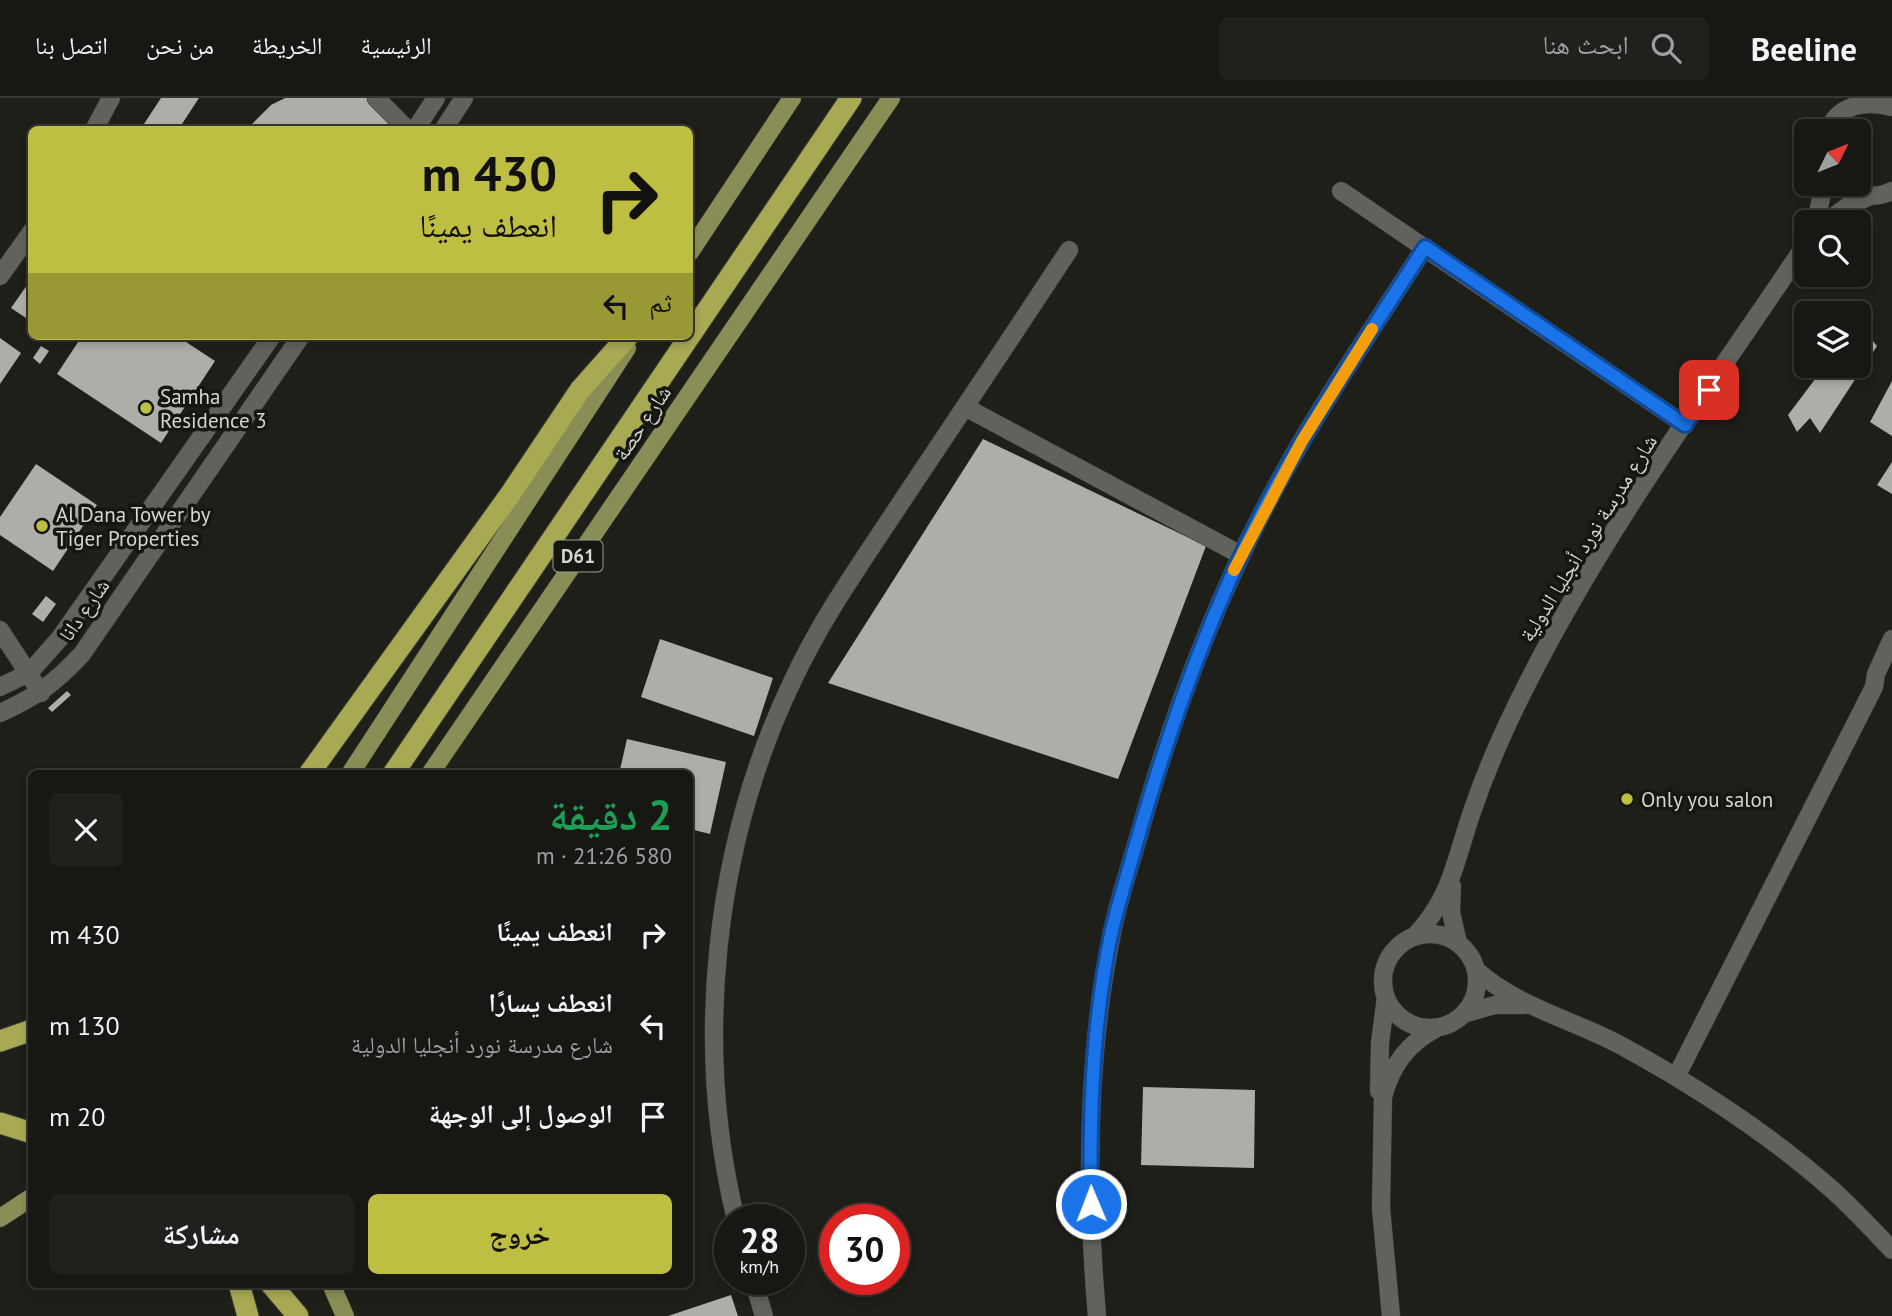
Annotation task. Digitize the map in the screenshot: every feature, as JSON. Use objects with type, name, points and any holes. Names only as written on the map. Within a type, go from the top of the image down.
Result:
[{"type":"highway","points":[[693,331],[851,98]]},
{"type":"highway","points":[[312,770],[509,496],[580,390],[624,340]]},
{"type":"highway","points":[[396,770],[687,340]]},
{"type":"highway","points":[[0,1041],[28,1031]]},
{"type":"highway","points":[[0,1123],[28,1132]]},
{"type":"highway","points":[[240,1288],[248,1316]]},
{"type":"highway","points":[[274,1288],[298,1316]]},
{"type":"main road","points":[[693,248],[792,98]]},
{"type":"main road","name":"شارع حصة","points":[[433,770],[891,98]]},
{"type":"main road","points":[[353,770],[632,340]]},
{"type":"main road","points":[[0,1219],[28,1200]]},
{"type":"main road","points":[[333,1288],[345,1316]]},
{"type":"street","points":[[96,126],[110,98]]},
{"type":"street","points":[[376,98],[404,126]]},
{"type":"street","points":[[418,126],[436,98]]},
{"type":"street","points":[[446,126],[464,98]]},
{"type":"street","points":[[1886,98],[1892,107]]},
{"type":"street","points":[[1835,119],[1846,104],[1876,102],[1892,107]]},
{"type":"street","points":[[1341,191],[1685,425]]},
{"type":"street","points":[[1842,210],[1868,197],[1891,193]]},
{"type":"street","points":[[0,276],[28,237]]},
{"type":"street","points":[[1097,1316],[1091,1228],[1091,1139],[1098,1027],[1112,931],[1171,727],[1212,620],[1241,555],[1279,482],[1308,430],[1425,247]]},
{"type":"street","points":[[733,1204],[720,1124],[715,1055],[715,1000],[729,877],[749,797],[780,709],[829,611],[1069,250]]},
{"type":"street","name":"شارع مدرسة نورد أنجليا الدولية","points":[[1414,937],[1440,904],[1452,879],[1484,779],[1528,681],[1591,568],[1794,262]]},
{"type":"street","name":"شارع دانا","points":[[0,687],[29,673],[60,638],[269,340]]},
{"type":"street","name":"شارع دانا","points":[[0,713],[41,693],[82,654],[298,340]]},
{"type":"street","points":[[965,407],[1241,555]]},
{"type":"street","points":[[0,630],[41,693]]},
{"type":"street","points":[[1874,687],[1876,674],[1892,639]]},
{"type":"street","points":[[1676,1077],[1874,687],[1892,662]]},
{"type":"street","name":"شارع مدرسة نورد أنجليا الدولية","points":[[1452,879],[1451,912],[1458,943]]},
{"type":"street","points":[[1435,1029],[1419,1027],[1402,1019],[1395,1013],[1383,987],[1385,966],[1396,948],[1414,937],[1437,934],[1458,943],[1466,951],[1476,970],[1505,993],[1621,1046],[1748,1122],[1790,1153],[1843,1199],[1892,1250]]},
{"type":"street","points":[[1466,1013],[1476,993],[1476,970]]},
{"type":"street","points":[[1386,997],[1380,1042],[1381,1208],[1391,1316]]},
{"type":"street","points":[[1381,1112],[1387,1083],[1401,1056],[1422,1036],[1448,1026],[1466,1013],[1510,1004],[1539,1008]]},
{"type":"street","points":[[758,1295],[764,1316]]},
{"type":"building","points":[[161,98],[199,98],[181,126],[143,126]]},
{"type":"building","points":[[285,98],[369,98],[398,126],[250,126],[271,105]]},
{"type":"building","points":[[28,284],[28,319],[11,308]]},
{"type":"building","points":[[0,338],[21,353],[0,384]]},
{"type":"building","points":[[1871,339],[1877,346],[1871,355]]},
{"type":"building","name":"Samha Residence 3","points":[[79,340],[183,340],[215,361],[161,443],[57,374]]},
{"type":"building","points":[[41,346],[49,351],[40,364],[33,358]]},
{"type":"building","points":[[1816,378],[1856,378],[1820,433],[1810,418],[1797,432],[1788,415]]},
{"type":"building","points":[[1892,381],[1892,436],[1870,422]]},
{"type":"building","points":[[983,439],[1206,546],[1118,779],[828,683]]},
{"type":"building","points":[[1892,462],[1892,494],[1877,485]]},
{"type":"building","name":"Al Dana Tower by Tiger Properties","points":[[36,464],[97,505],[53,571],[0,535],[0,517]]},
{"type":"building","points":[[46,596],[56,604],[43,622],[32,614]]},
{"type":"building","points":[[660,639],[773,678],[754,736],[641,697]]},
{"type":"building","points":[[67,691],[71,695],[52,712],[48,708]]},
{"type":"building","points":[[627,739],[726,762],[710,834],[693,830],[693,770],[620,770]]},
{"type":"building","points":[[1143,1087],[1255,1090],[1254,1168],[1141,1165]]},
{"type":"building","points":[[731,1295],[738,1316],[668,1316]]},
{"type":"slow traffic","points":[[1234,570],[1302,441],[1372,329]]},
{"type":"place","name":"Samha Residence 3","points":[[146,408]]},
{"type":"place","name":"Al Dana Tower by Tiger Properties","points":[[42,526]]},
{"type":"place","name":"Only you salon","points":[[1627,799]]},
{"type":"route","points":[[1091,1204],[1091,1139],[1096,1055],[1112,931],[1171,727],[1212,620],[1256,524],[1327,400],[1425,247],[1685,425],[1709,390]]}]
